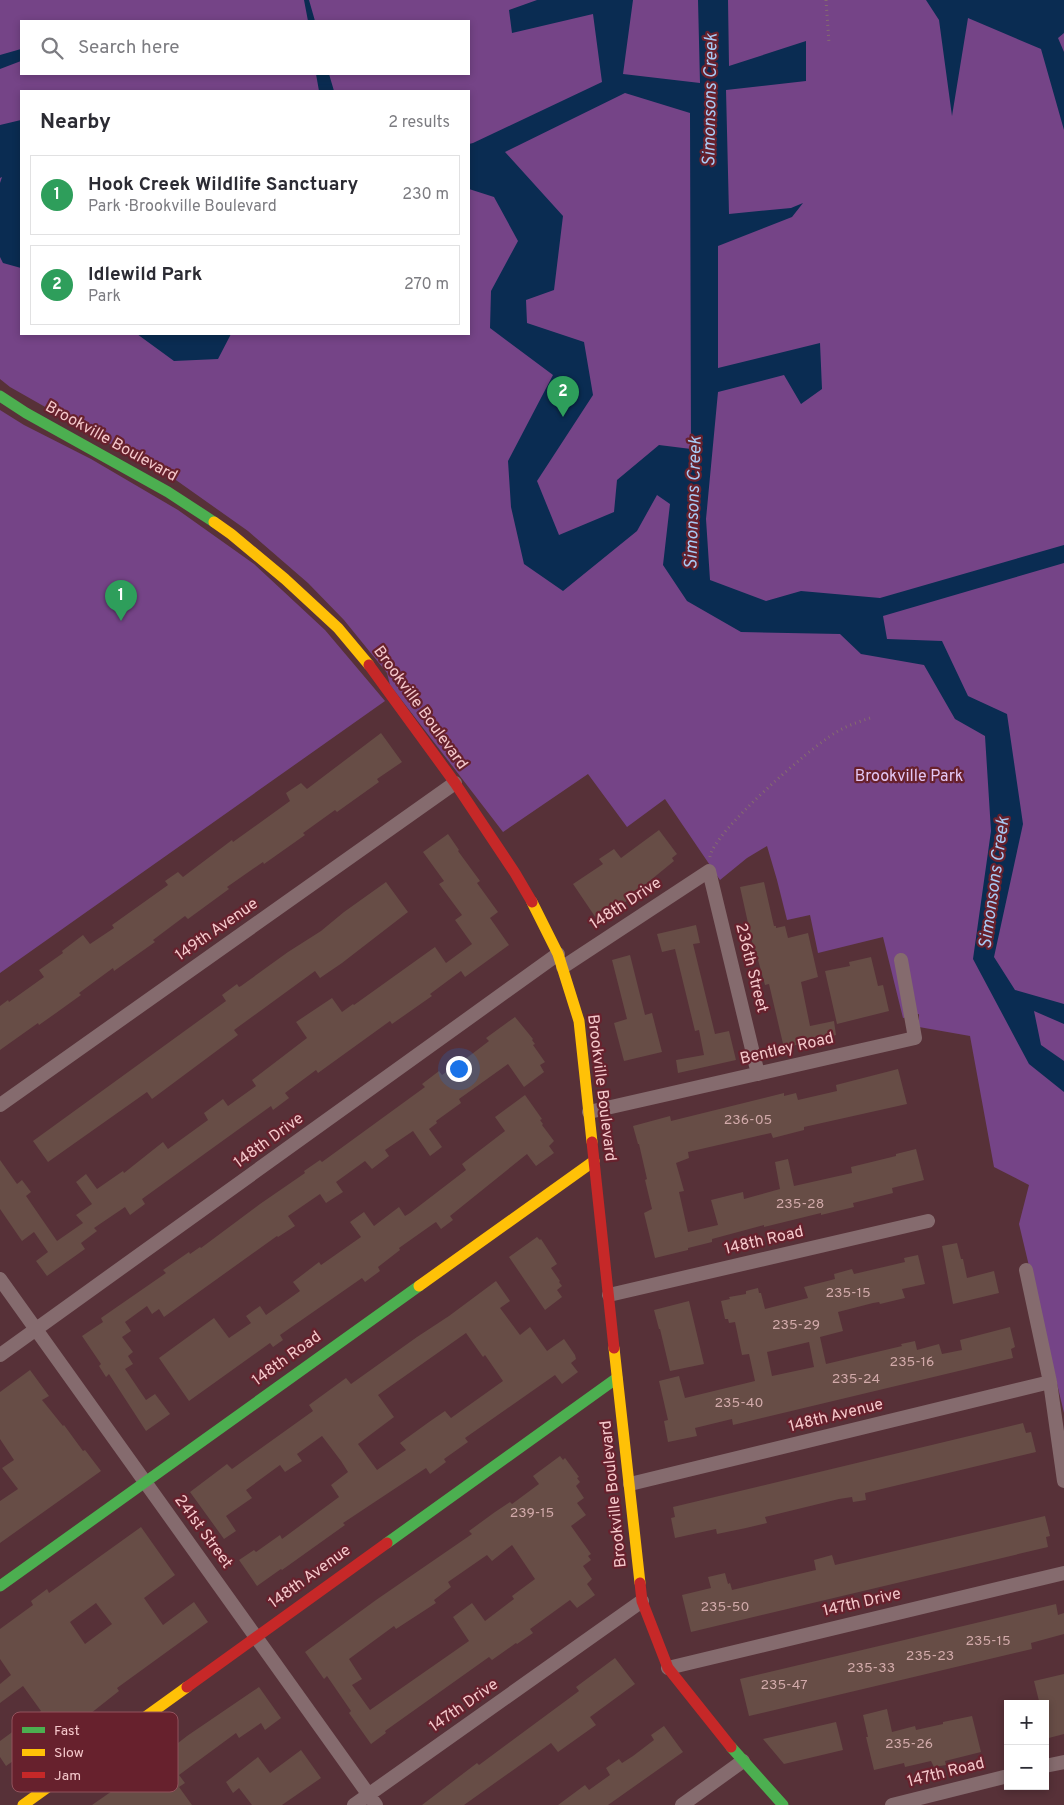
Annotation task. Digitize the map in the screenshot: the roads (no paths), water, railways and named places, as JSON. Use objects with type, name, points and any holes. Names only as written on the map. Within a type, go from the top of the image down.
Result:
[{"type":"street","name":"Brookville Boulevard","points":[[0,396],[26,413],[168,492],[231,534],[285,579],[338,628],[357,649],[454,783],[515,873],[540,916],[560,961],[579,1021],[642,1602],[668,1668],[742,1761],[783,1805]]},
{"type":"street","name":"149th Avenue","points":[[0,1105],[454,783]]},
{"type":"street","name":"148th Drive","points":[[0,1355],[560,961],[709,870]]},
{"type":"street","name":"236th Street","points":[[709,870],[758,1074]]},
{"type":"street","name":"Bentley Road","points":[[589,1112],[915,1038],[901,960]]},
{"type":"street","name":"148th Road","points":[[0,1586],[594,1161]]},
{"type":"street","name":"148th Road","points":[[609,1295],[928,1222]]},
{"type":"street","points":[[1026,1270],[1050,1382],[1064,1480]]},
{"type":"street","name":"241st Street","points":[[0,1279],[373,1800]]},
{"type":"street","name":"148th Avenue","points":[[153,1712],[617,1378]]},
{"type":"street","name":"148th Avenue","points":[[630,1484],[1050,1382]]},
{"type":"street","name":"147th Drive","points":[[668,1668],[1064,1573]]},
{"type":"street","name":"147th Drive","points":[[354,1805],[373,1800],[642,1602]]},
{"type":"street","points":[[682,1805],[742,1761]]},
{"type":"street","points":[[1049,1765],[1064,1762]]},
{"type":"street","name":"147th Road","points":[[892,1805],[1004,1777]]},
{"type":"street","name":"148th Avenue","points":[[23,1805],[41,1792]]},
{"type":"water","points":[[304,0],[309,0],[315,20],[308,20]]},
{"type":"water","name":"Simonsons Creek","points":[[537,0],[633,0],[623,74],[700,83],[698,0],[728,0],[729,66],[806,41],[806,81],[726,90],[729,214],[791,208],[803,203],[792,217],[718,246],[718,368],[820,343],[822,389],[801,404],[784,375],[718,392],[706,519],[710,580],[766,601],[801,591],[880,598],[1064,545],[1064,563],[883,616],[887,639],[942,641],[968,696],[1007,714],[1023,824],[994,957],[1015,990],[1064,1004],[1064,1024],[1034,1011],[1041,1045],[1064,1061],[1064,1092],[1029,1064],[973,959],[991,831],[985,736],[955,719],[924,665],[861,654],[840,634],[741,632],[687,601],[663,565],[670,504],[657,495],[637,531],[563,591],[524,564],[511,507],[508,461],[553,375],[490,328],[491,291],[518,241],[494,197],[470,189],[470,144],[602,82],[593,14],[512,33],[509,10]],"holes":[[[625,93],[690,113],[691,449],[659,445],[617,480],[614,512],[559,535],[537,481],[593,395],[584,342],[527,323],[526,300],[554,290],[563,216],[505,152]]]},
{"type":"water","points":[[926,0],[1064,0],[1064,33],[1058,38],[1064,52],[1064,130],[1041,49],[968,18],[952,116],[939,20]]},
{"type":"water","points":[[20,49],[20,61],[0,69],[0,55]]},
{"type":"water","points":[[316,75],[329,75],[334,90],[319,90]]},
{"type":"water","points":[[20,120],[20,268],[3,263],[0,257],[0,183],[2,177],[0,178],[0,125]]},
{"type":"water","points":[[138,335],[230,335],[218,359],[174,361]]},
{"type":"place","name":"Idlewild Park","points":[[563,417]]},
{"type":"place","name":"Hook Creek Wildlife Sanctuary","points":[[121,621]]},
{"type":"park label","name":"Brookville Park","points":[[909,777]]}]
